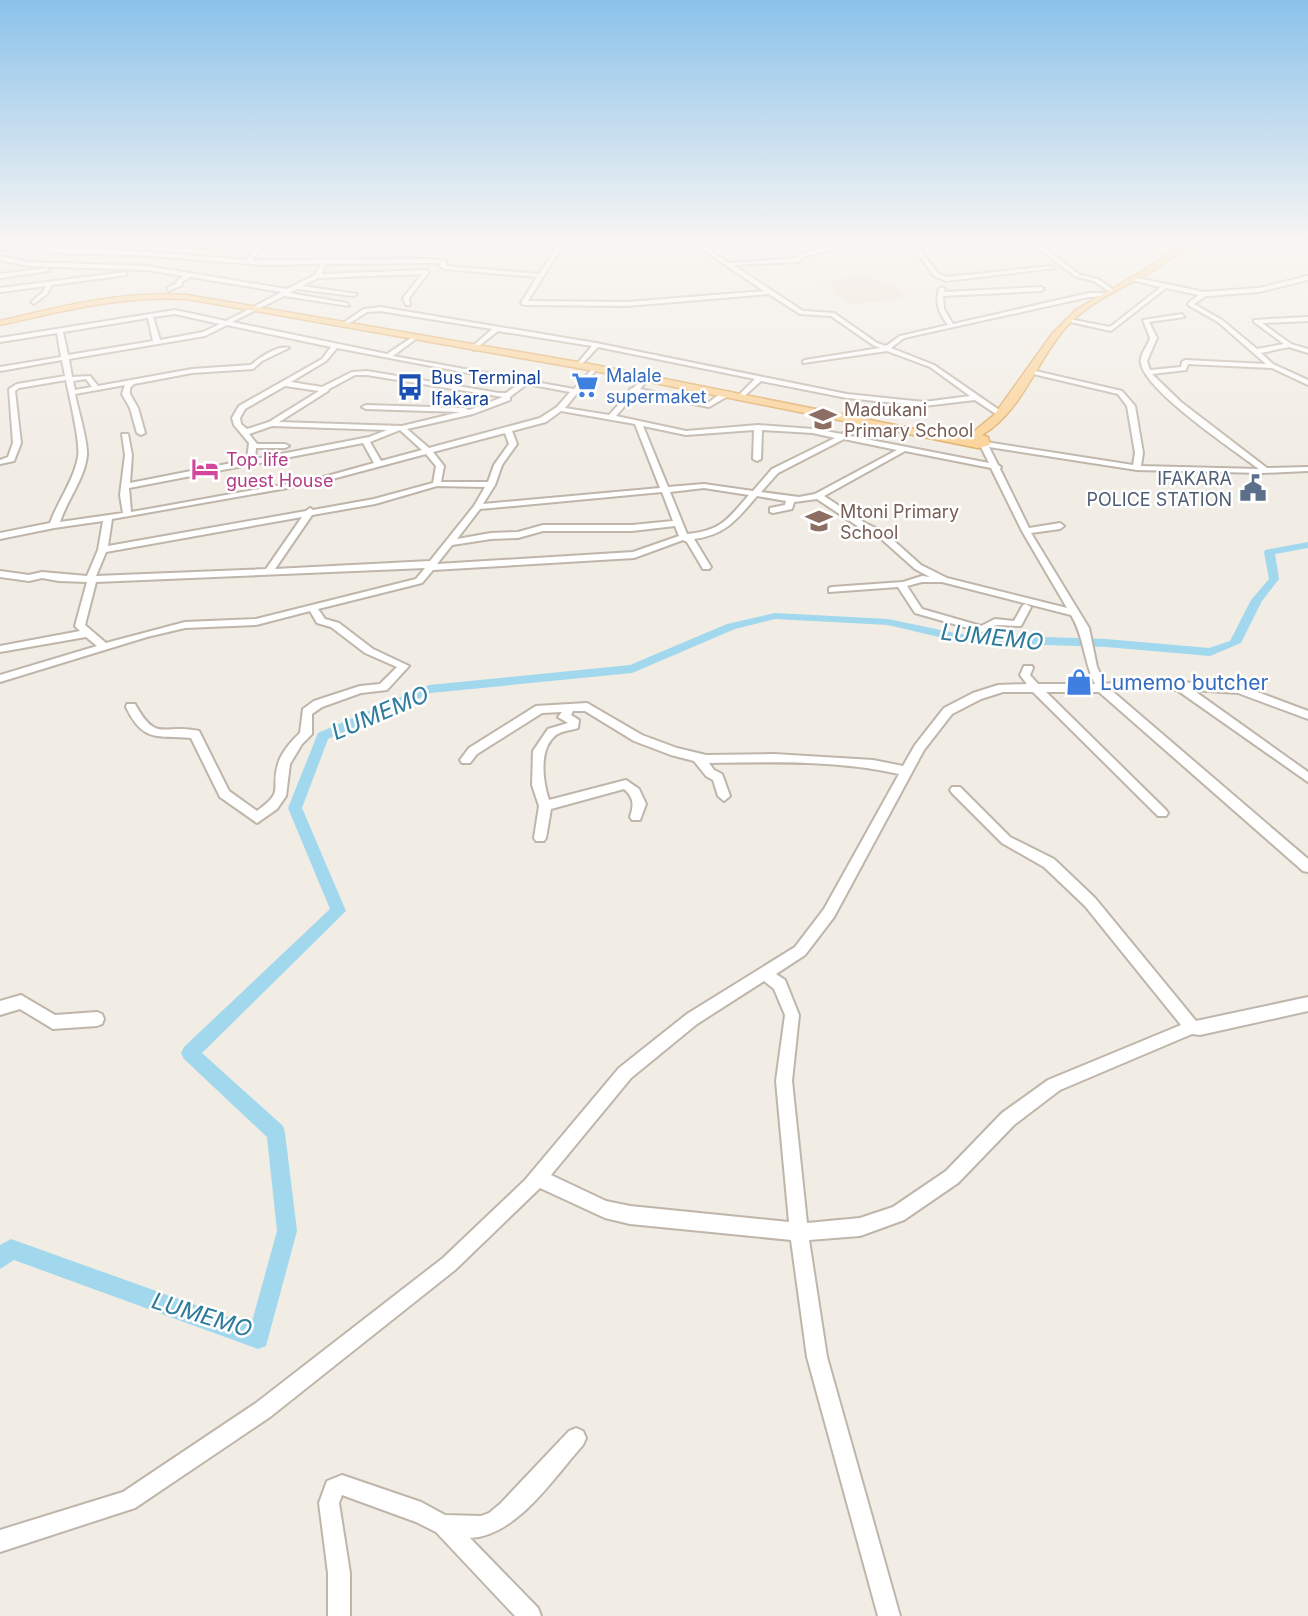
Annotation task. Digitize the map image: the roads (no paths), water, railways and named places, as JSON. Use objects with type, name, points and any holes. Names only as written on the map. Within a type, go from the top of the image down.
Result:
[{"type":"main road","points":[[0,323],[30,316]]},
{"type":"main road","points":[[291,316],[579,365],[954,439],[985,440],[999,414],[1069,321],[1075,316]]},
{"type":"street","points":[[0,340],[148,316]]},
{"type":"street","points":[[150,316],[158,342]]},
{"type":"street","points":[[196,316],[387,357],[575,391]]},
{"type":"street","points":[[0,369],[205,334],[240,316]]},
{"type":"street","points":[[238,326],[256,316]]},
{"type":"street","points":[[343,325],[356,316]]},
{"type":"street","points":[[419,316],[596,345],[847,396],[936,404],[974,398]]},
{"type":"street","points":[[837,316],[859,335],[932,366],[999,414]]},
{"type":"street","points":[[944,316],[952,326]]},
{"type":"street","points":[[805,362],[886,348],[902,337],[994,316]]},
{"type":"street","points":[[1069,321],[1111,329],[1127,316]]},
{"type":"street","points":[[1179,316],[1145,321],[1153,334],[1153,340],[1143,358],[1148,372],[1159,386],[1263,468],[1262,471]]},
{"type":"street","points":[[1212,316],[1273,366],[1308,383]]},
{"type":"street","points":[[1306,320],[1256,321],[1289,345],[1308,351]]},
{"type":"street","points":[[474,348],[496,329]]},
{"type":"street","points":[[54,525],[61,505],[76,478],[83,454],[60,331]]},
{"type":"street","points":[[387,357],[414,338]]},
{"type":"street","points":[[579,365],[596,345]]},
{"type":"street","points":[[1254,352],[1289,345]]},
{"type":"street","points":[[251,462],[253,443],[238,425],[236,418],[242,408],[324,360],[335,346]]},
{"type":"street","points":[[72,393],[192,371],[253,367],[260,360],[286,348]]},
{"type":"street","points":[[1148,372],[1184,369],[1185,362],[1273,366]]},
{"type":"street","points":[[423,383],[444,367]]},
{"type":"street","points":[[0,536],[321,480],[544,420],[560,409],[595,368]]},
{"type":"street","points":[[1031,372],[1120,393],[1131,406],[1139,453],[1137,468]]},
{"type":"street","points":[[246,432],[271,424],[354,373],[499,395],[508,394],[527,381]]},
{"type":"street","points":[[0,463],[11,458],[17,443],[11,390],[17,386],[88,377],[96,388]]},
{"type":"street","points":[[741,397],[761,377]]},
{"type":"street","points":[[611,417],[632,390],[646,378]]},
{"type":"street","points":[[132,382],[127,387],[126,394],[134,408],[141,433]]},
{"type":"street","points":[[282,383],[326,390]]},
{"type":"street","points":[[632,390],[709,405],[725,394]]},
{"type":"street","points":[[125,486],[365,440],[400,428],[473,411],[507,398]]},
{"type":"street","points":[[366,407],[473,411]]},
{"type":"street","points":[[560,409],[686,433],[758,427],[785,428],[997,467]]},
{"type":"street","points":[[0,574],[29,578],[42,575],[59,579],[92,579],[634,555],[684,537],[704,535],[726,526],[775,471],[848,434],[860,420]]},
{"type":"street","points":[[638,423],[684,537],[690,540],[706,567]]},
{"type":"street","points":[[271,424],[400,428],[428,451],[440,466],[437,484]]},
{"type":"street","points":[[757,459],[758,427]]},
{"type":"street","points":[[0,679],[185,625],[256,622],[419,581],[491,485],[498,465],[513,444],[507,429]]},
{"type":"street","points":[[125,436],[128,443],[122,502],[128,515]]},
{"type":"street","points":[[365,440],[379,465]]},
{"type":"street","points":[[985,440],[1137,468],[1262,471],[1308,469]]},
{"type":"street","points":[[985,440],[1026,531],[1084,628],[1102,688],[1308,867]]},
{"type":"street","points":[[252,446],[285,446]]},
{"type":"street","points":[[477,507],[704,486],[790,498],[818,496],[902,450]]},
{"type":"street","points":[[103,551],[375,501],[437,484],[491,485]]},
{"type":"street","points":[[818,496],[884,537],[918,567],[944,580]]},
{"type":"street","points":[[773,510],[789,507],[790,498]]},
{"type":"street","points":[[268,572],[310,511]]},
{"type":"street","points":[[105,648],[80,626],[91,574],[103,551],[108,518]]},
{"type":"street","points":[[447,543],[518,535],[543,528],[632,528],[678,523]]},
{"type":"street","points":[[1026,531],[1060,526]]},
{"type":"street","points":[[884,537],[905,544]]},
{"type":"street","points":[[832,590],[902,585],[922,579],[944,580],[1076,613]]},
{"type":"street","points":[[902,585],[918,611],[982,629],[995,622],[1017,624],[1026,607]]},
{"type":"street","points":[[131,707],[136,723],[148,732],[195,734],[223,794],[257,818],[273,806],[282,793],[284,764],[298,741],[306,734],[307,712],[318,704],[360,690],[383,687],[404,666],[369,651],[335,625],[321,621],[313,609]]},
{"type":"street","points":[[0,649],[88,633]]},
{"type":"street","points":[[1028,668],[1025,675],[1036,688],[1161,813]]},
{"type":"street","points":[[0,1541],[128,1501],[263,1410],[449,1264],[537,1178],[625,1073],[692,1019],[800,951],[829,913],[919,748],[948,711],[977,696],[1002,688],[1102,688],[1134,684],[1239,689],[1308,715]]},
{"type":"street","points":[[1178,685],[1308,778]]},
{"type":"street","points":[[466,760],[473,751],[540,709],[587,707],[638,738],[698,757],[873,764],[905,771]]},
{"type":"street","points":[[540,838],[545,806],[538,786],[539,751],[552,732],[574,725],[573,720],[564,717],[569,709]]},
{"type":"street","points":[[698,757],[710,772],[718,777],[724,796]]},
{"type":"street","points":[[545,806],[626,784],[635,792],[640,804],[636,817]]},
{"type":"street","points":[[956,790],[1006,839],[1049,863],[1090,902],[1192,1027]]},
{"type":"street","points":[[765,973],[780,985],[792,1015],[784,1081],[800,1233],[817,1357],[889,1616]]},
{"type":"street","points":[[0,1008],[21,1002],[53,1022],[97,1019]]},
{"type":"street","points":[[537,1178],[605,1209],[630,1215],[800,1233],[860,1227],[898,1214],[952,1177],[1008,1119],[1054,1085],[1192,1027],[1200,1028],[1308,1004]]},
{"type":"street","points":[[443,1525],[470,1528],[489,1524],[515,1504],[576,1438]]},
{"type":"street","points":[[339,1616],[338,1563],[329,1503],[334,1488],[345,1485],[421,1513],[443,1525],[530,1616]]},
{"type":"waterway","name":"LUMEMO","points":[[0,1259],[11,1249],[258,1338],[287,1231],[276,1133],[190,1053],[338,911],[295,808],[323,736],[429,689],[632,669],[731,626],[775,616],[888,622],[960,638],[1106,643],[1210,652],[1235,643],[1257,600],[1274,579],[1269,552],[1308,545]]},
{"type":"place","name":"Malale supermaket","points":[[585,385]]},
{"type":"place","name":"Bus Terminal Ifakara","points":[[410,387]]},
{"type":"place","name":"Madukani Primary School","points":[[823,419]]},
{"type":"place","name":"Top life guest House","points":[[205,469]]},
{"type":"place","name":"IFAKARA POLICE STATION","points":[[1253,488]]},
{"type":"place","name":"Mtoni Primary School","points":[[819,521]]},
{"type":"place","name":"Lumemo butcher","points":[[1079,682]]}]
